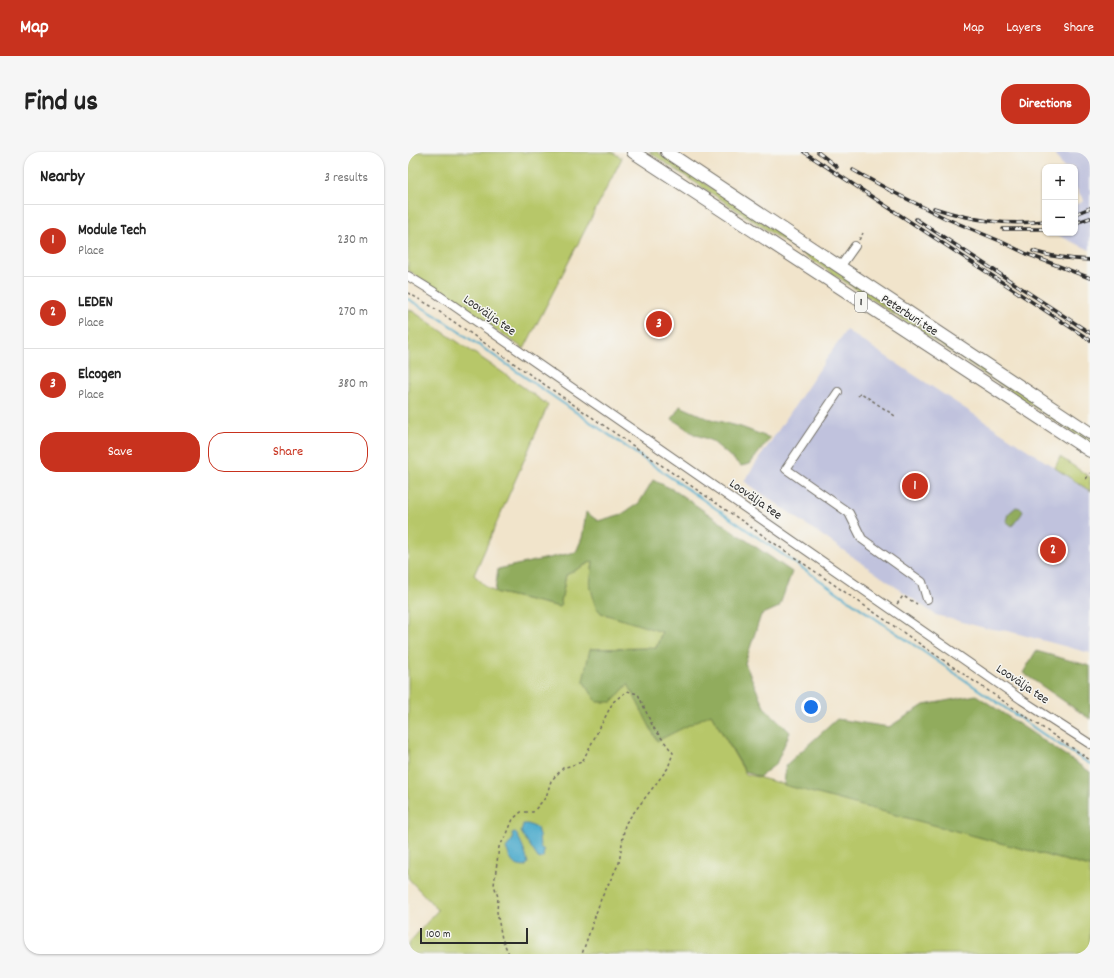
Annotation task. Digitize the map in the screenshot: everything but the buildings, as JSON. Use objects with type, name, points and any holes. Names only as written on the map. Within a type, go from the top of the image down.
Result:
[{"type":"highway","name":"Peterburi tee","points":[[633,152],[1090,451]]},
{"type":"highway","name":"Peterburi tee","points":[[667,152],[1090,433]]},
{"type":"street","points":[[840,267],[855,246]]},
{"type":"street","name":"Loovälja tee","points":[[408,276],[464,313],[891,612],[1090,744]]},
{"type":"street","points":[[838,392],[786,469],[849,512],[862,539],[922,582],[927,599]]},
{"type":"path","points":[[408,293],[431,306],[885,621],[1090,760]]},
{"type":"path","points":[[858,396],[861,393],[895,416]]},
{"type":"path","points":[[1086,479],[1090,473]]},
{"type":"path","points":[[885,621],[904,596],[917,604]]},
{"type":"path","points":[[509,954],[502,939],[497,912],[498,897],[494,885],[499,847],[507,834],[513,819],[521,812],[533,812],[546,797],[551,781],[563,768],[582,762],[613,702],[627,691],[638,694],[653,727],[674,753],[668,768],[625,824],[619,863],[601,900],[582,954]]},
{"type":"shaded area","points":[[1054,152],[1090,152],[1090,250],[1060,236],[1078,236],[1078,204],[1084,201],[1078,191],[1078,164],[1061,164]]},
{"type":"shaded area","points":[[846,330],[1090,491],[1090,653],[1008,631],[985,628],[936,615],[744,481]]},
{"type":"green space","points":[[408,152],[612,152],[622,158],[524,349],[408,270]]},
{"type":"green space","points":[[649,152],[657,152],[1090,438],[1090,444]]},
{"type":"green space","points":[[408,308],[548,405],[474,575],[488,588],[495,592],[560,607],[566,575],[593,561],[590,585],[601,613],[662,631],[656,648],[590,649],[612,702],[628,684],[711,714],[746,774],[1090,867],[1090,954],[408,954],[408,944],[438,910],[408,878]]},
{"type":"green space","points":[[680,406],[707,418],[741,427],[770,438],[750,464],[741,466],[712,441],[694,434],[672,419]]},
{"type":"green space","points":[[1060,457],[1090,477],[1090,491],[1055,468]]},
{"type":"green space","points":[[653,480],[674,490],[792,572],[779,607],[761,615],[745,663],[764,707],[790,732],[776,764],[759,777],[745,771],[711,714],[657,741],[628,684],[612,702],[597,702],[583,681],[590,649],[656,648],[662,632],[601,613],[596,607],[590,585],[593,561],[566,575],[560,607],[495,592],[498,569],[576,552],[582,538],[586,512],[598,521],[622,514],[639,503]]},
{"type":"green space","points":[[1016,507],[1023,511],[1012,526],[1006,521],[1008,514]]},
{"type":"green space","points":[[1036,651],[1090,666],[1090,719],[1023,673]]},
{"type":"green space","points":[[976,695],[1090,772],[1090,867],[784,785],[786,765],[837,719],[889,727],[924,705]]},
{"type":"water","points":[[523,824],[528,824],[537,828],[540,847],[544,850],[543,857],[541,859],[538,858],[521,832]]},
{"type":"water","points":[[515,832],[527,859],[528,863],[525,867],[512,862],[506,848],[513,839],[512,833]]},
{"type":"waterway","points":[[408,299],[435,315],[1043,734],[1090,764]]},
{"type":"railway","points":[[804,152],[1090,340]]},
{"type":"railway","points":[[818,152],[837,167]]},
{"type":"railway","points":[[853,170],[893,192]]},
{"type":"railway","points":[[889,190],[945,218],[1027,254],[1090,278]]},
{"type":"railway","points":[[934,208],[961,216],[989,221],[1016,223],[1042,221]]},
{"type":"railway","points":[[1078,213],[1090,208]]},
{"type":"railway","points":[[1078,222],[1090,218]]},
{"type":"railway","points":[[916,219],[1090,333]]},
{"type":"railway","points":[[1003,229],[1042,229]]},
{"type":"railway","points":[[1033,251],[1047,255],[1090,260]]},
{"type":"place","name":"Elcogen","points":[[659,324]]},
{"type":"place","name":"Module Tech","points":[[915,486]]},
{"type":"place","name":"LEDEN","points":[[1053,550]]}]
